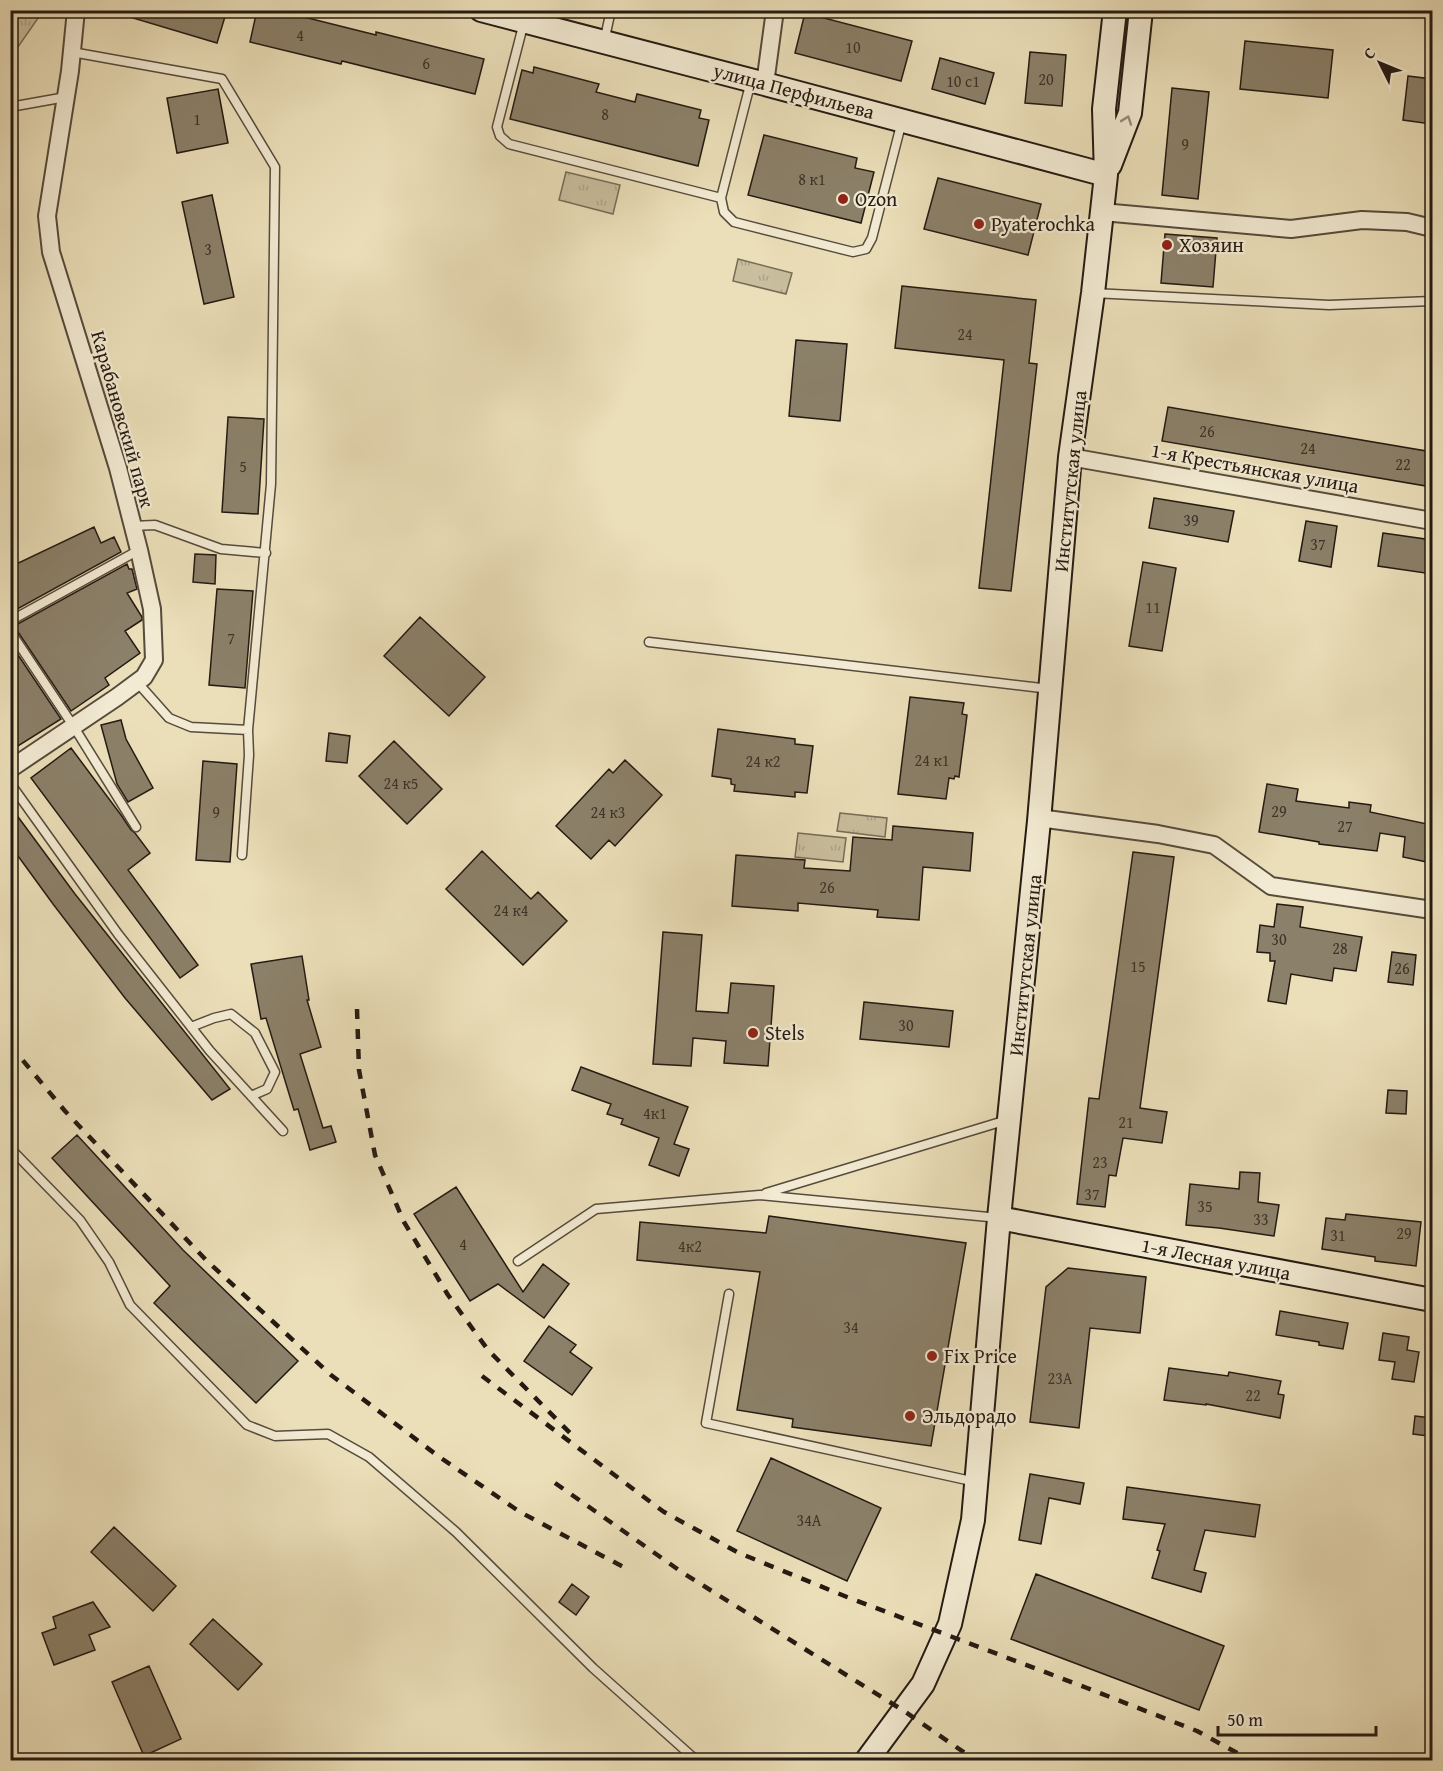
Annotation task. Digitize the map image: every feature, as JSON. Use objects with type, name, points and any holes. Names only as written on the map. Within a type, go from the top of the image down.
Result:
[{"type":"main road","name":"улица Перфильева","points":[[481,10],[1106,175]]},
{"type":"main road","name":"Институтская улица","points":[[867,1761],[923,1684],[950,1624],[973,1520],[999,1218],[1039,818],[1070,457],[1093,293],[1106,175],[1104,109],[1115,10]]},
{"type":"main road","name":"Институтская улица","points":[[1106,175],[1130,113],[1141,10]]},
{"type":"main road","name":"1-я Лесная улица","points":[[999,1218],[1432,1300]]},
{"type":"street","name":"Карабановский парк","points":[[10,769],[144,677],[154,660],[152,609],[139,550],[118,468],[51,252],[47,216],[66,97],[76,10]]},
{"type":"street","points":[[758,82],[775,10]]},
{"type":"street","points":[[1102,212],[1291,229],[1362,220],[1407,222],[1432,228]]},
{"type":"street","name":"1-я Крестьянская улица","points":[[1070,457],[1432,521]]},
{"type":"street","points":[[1039,818],[1158,834],[1214,845],[1271,886],[1432,910]]},
{"type":"lane","points":[[604,42],[611,10]]},
{"type":"lane","points":[[524,22],[497,127],[500,136],[509,144],[721,198]]},
{"type":"lane","points":[[72,52],[222,79],[276,167],[272,484],[248,730],[249,755],[242,855]]},
{"type":"lane","points":[[758,82],[721,198],[724,212],[734,222],[853,252],[866,249],[872,238],[902,120]]},
{"type":"lane","points":[[10,108],[66,97]]},
{"type":"lane","points":[[1093,293],[1329,304],[1432,301]]},
{"type":"lane","points":[[132,526],[155,525],[221,549],[266,554]]},
{"type":"lane","points":[[10,621],[139,550]]},
{"type":"lane","points":[[10,631],[74,727],[136,827]]},
{"type":"lane","points":[[649,642],[1050,689]]},
{"type":"lane","points":[[137,682],[169,718],[191,727],[248,730]]},
{"type":"lane","points":[[10,783],[118,934],[210,1052],[283,1131]]},
{"type":"lane","points":[[191,1027],[231,1014],[255,1033],[274,1072],[267,1089],[251,1096]]},
{"type":"lane","points":[[760,1195],[1009,1119]]},
{"type":"lane","points":[[10,1148],[80,1220],[109,1262],[130,1305],[247,1425],[275,1436],[328,1434],[369,1457],[456,1532],[593,1668],[696,1761]]},
{"type":"lane","points":[[518,1261],[597,1209],[760,1195],[999,1218]]},
{"type":"lane","points":[[729,1294],[706,1423],[976,1482]]},
{"type":"green space","points":[[10,11],[43,11],[11,57]]},
{"type":"green space","points":[[566,172],[620,185],[613,214],[559,200]]},
{"type":"green space","points":[[738,259],[792,273],[786,294],[733,281]]},
{"type":"green space","points":[[840,813],[887,818],[885,837],[837,831]]},
{"type":"green space","points":[[798,833],[846,838],[843,862],[795,857]]},
{"type":"building","points":[[124,10],[227,10],[217,43],[123,15]]},
{"type":"building","points":[[257,10],[276,10],[484,59],[475,94],[342,61],[341,64],[250,42]]},
{"type":"building","points":[[805,13],[912,41],[901,81],[795,53]]},
{"type":"building","points":[[1245,41],[1333,50],[1328,98],[1240,89]]},
{"type":"building","points":[[1030,52],[1066,55],[1062,106],[1025,103]]},
{"type":"building","points":[[940,58],[994,73],[985,104],[932,89]]},
{"type":"building","points":[[534,67],[599,84],[596,92],[635,102],[637,94],[701,110],[699,118],[709,120],[698,166],[510,119],[522,70],[533,73]]},
{"type":"building","points":[[1408,76],[1432,79],[1431,124],[1403,120]]},
{"type":"building","points":[[1172,88],[1209,92],[1198,199],[1162,195]]},
{"type":"building","points":[[218,89],[228,143],[177,153],[167,98]]},
{"type":"building","points":[[764,135],[857,158],[855,168],[874,172],[861,223],[748,195]]},
{"type":"building","points":[[938,178],[1041,204],[1028,255],[924,229]]},
{"type":"building","points":[[212,195],[234,297],[204,304],[182,202]]},
{"type":"building","points":[[1165,234],[1217,238],[1213,287],[1161,283]]},
{"type":"building","points":[[902,286],[1036,300],[1029,363],[1037,364],[1011,591],[979,588],[1004,360],[895,348]]},
{"type":"building","points":[[796,340],[847,344],[840,421],[789,416]]},
{"type":"building","points":[[1168,407],[1432,452],[1432,487],[1162,441]]},
{"type":"building","points":[[228,417],[264,419],[258,514],[222,512]]},
{"type":"building","points":[[1154,498],[1234,511],[1228,542],[1149,528]]},
{"type":"building","points":[[1306,521],[1337,526],[1331,567],[1299,561]]},
{"type":"building","points":[[94,527],[101,543],[114,537],[121,552],[10,613],[10,567]]},
{"type":"building","points":[[1383,533],[1432,540],[1432,574],[1378,566]]},
{"type":"building","points":[[195,554],[216,555],[215,584],[193,582]]},
{"type":"building","points":[[1143,562],[1176,568],[1162,651],[1129,646]]},
{"type":"building","points":[[127,564],[129,569],[132,569],[137,589],[127,593],[142,620],[125,631],[140,653],[105,678],[109,685],[71,711],[14,626]]},
{"type":"building","points":[[217,589],[253,591],[245,688],[209,685]]},
{"type":"building","points":[[420,617],[485,677],[449,716],[384,656]]},
{"type":"building","points":[[10,643],[61,719],[10,751]]},
{"type":"building","points":[[910,697],[964,703],[962,714],[967,715],[959,777],[949,778],[946,799],[898,794]]},
{"type":"building","points":[[121,720],[126,739],[153,788],[128,802],[117,784],[101,725]]},
{"type":"building","points":[[718,729],[795,739],[795,744],[813,746],[807,793],[795,792],[795,797],[734,791],[735,785],[731,784],[731,779],[712,776]]},
{"type":"building","points":[[329,733],[350,736],[347,763],[326,761]]},
{"type":"building","points":[[394,741],[442,789],[407,824],[359,776]]},
{"type":"building","points":[[71,748],[150,853],[128,870],[198,965],[180,978],[31,778]]},
{"type":"building","points":[[625,760],[662,795],[615,846],[609,840],[591,859],[556,826],[609,769],[613,773]]},
{"type":"building","points":[[203,761],[237,764],[230,862],[196,860]]},
{"type":"building","points":[[1267,784],[1298,789],[1296,801],[1349,808],[1349,802],[1371,805],[1370,812],[1432,825],[1427,862],[1403,857],[1405,837],[1380,833],[1377,851],[1319,844],[1319,842],[1259,832]]},
{"type":"building","points":[[10,806],[75,894],[230,1089],[212,1100],[125,998],[10,845]]},
{"type":"building","points":[[893,826],[973,833],[970,871],[923,867],[919,920],[877,917],[878,910],[798,903],[798,911],[732,906],[736,855],[805,860],[804,868],[850,871],[853,837],[892,840]]},
{"type":"building","points":[[482,851],[531,899],[538,892],[567,921],[523,965],[446,889]]},
{"type":"building","points":[[1133,852],[1174,857],[1140,1108],[1167,1112],[1162,1143],[1123,1138],[1116,1176],[1109,1175],[1105,1207],[1077,1204],[1089,1098],[1099,1099]]},
{"type":"building","points":[[1277,904],[1303,907],[1300,927],[1362,937],[1356,971],[1334,968],[1332,981],[1291,974],[1286,1004],[1268,1001],[1275,961],[1270,961],[1270,953],[1257,952],[1260,925],[1274,927]]},
{"type":"building","points":[[663,932],[702,935],[696,1011],[728,1013],[731,983],[774,986],[768,1066],[724,1063],[726,1041],[693,1038],[691,1066],[653,1064]]},
{"type":"building","points":[[1392,952],[1416,955],[1413,985],[1388,982]]},
{"type":"building","points":[[302,956],[309,1000],[307,1000],[321,1047],[300,1054],[323,1128],[331,1126],[336,1142],[310,1150],[298,1109],[294,1110],[266,1018],[261,1019],[251,964]]},
{"type":"building","points":[[864,1002],[953,1011],[949,1047],[860,1039]]},
{"type":"building","points":[[581,1067],[688,1107],[674,1144],[689,1149],[679,1176],[649,1165],[659,1138],[621,1124],[623,1119],[607,1114],[611,1104],[572,1090]]},
{"type":"building","points":[[1388,1090],[1407,1091],[1406,1114],[1386,1113]]},
{"type":"building","points":[[77,1135],[183,1250],[298,1361],[256,1403],[154,1303],[170,1286],[52,1158]]},
{"type":"building","points":[[1240,1172],[1260,1173],[1258,1202],[1279,1205],[1274,1236],[1186,1225],[1190,1184],[1239,1189]]},
{"type":"building","points":[[456,1187],[523,1292],[543,1264],[569,1284],[544,1318],[498,1284],[470,1301],[414,1214]]},
{"type":"building","points":[[1346,1214],[1421,1222],[1416,1266],[1375,1261],[1375,1257],[1322,1249],[1326,1218],[1345,1220]]},
{"type":"building","points":[[769,1216],[966,1243],[931,1446],[792,1427],[793,1419],[737,1410],[760,1272],[637,1260],[640,1222],[766,1233]]},
{"type":"building","points":[[1068,1268],[1146,1277],[1140,1333],[1090,1328],[1079,1428],[1030,1422],[1046,1287]]},
{"type":"building","points":[[1280,1311],[1348,1323],[1343,1349],[1319,1345],[1319,1342],[1276,1335]]},
{"type":"building","points":[[549,1326],[576,1345],[570,1352],[592,1368],[572,1395],[524,1361]]},
{"type":"building","points":[[1383,1333],[1409,1337],[1407,1350],[1419,1352],[1414,1382],[1392,1379],[1395,1362],[1379,1360]]},
{"type":"building","points":[[1169,1368],[1228,1376],[1229,1372],[1281,1381],[1278,1394],[1284,1395],[1280,1418],[1206,1404],[1164,1400]]},
{"type":"building","points":[[1415,1416],[1431,1418],[1428,1436],[1413,1434]]},
{"type":"building","points":[[771,1458],[881,1508],[847,1581],[737,1531]]},
{"type":"building","points":[[1030,1474],[1084,1483],[1080,1504],[1049,1498],[1041,1544],[1019,1540]]},
{"type":"building","points":[[1127,1487],[1260,1505],[1255,1537],[1205,1530],[1194,1570],[1206,1573],[1201,1592],[1152,1578],[1165,1524],[1123,1519]]},
{"type":"building","points":[[114,1527],[176,1586],[153,1611],[91,1552]]},
{"type":"building","points":[[1036,1574],[1224,1646],[1199,1710],[1011,1639]]},
{"type":"building","points":[[572,1584],[589,1597],[576,1615],[559,1602]]},
{"type":"building","points":[[93,1602],[110,1627],[89,1635],[95,1650],[54,1665],[42,1633],[56,1628],[53,1617]]},
{"type":"building","points":[[213,1619],[262,1664],[238,1690],[190,1644]]},
{"type":"building","points":[[149,1666],[181,1739],[144,1756],[112,1682]]},
{"type":"railway","points":[[357,1009],[359,1070],[375,1155],[404,1222],[448,1295],[488,1350],[574,1437]]},
{"type":"railway","points":[[10,1045],[65,1111],[206,1260],[331,1375],[438,1456],[520,1512],[629,1570]]},
{"type":"railway","points":[[482,1376],[664,1512],[739,1553],[847,1597],[1197,1731],[1250,1760]]},
{"type":"railway","points":[[555,1483],[683,1573],[904,1711],[975,1760]]},
{"type":"place","name":"Ozon","points":[[843,199]]},
{"type":"place","name":"Pyaterochka","points":[[979,224]]},
{"type":"place","name":"Хозяин","points":[[1167,245]]},
{"type":"place","name":"Stels","points":[[753,1033]]},
{"type":"place","name":"Fix Price","points":[[932,1356]]},
{"type":"place","name":"Эльдорадо","points":[[910,1416]]}]
